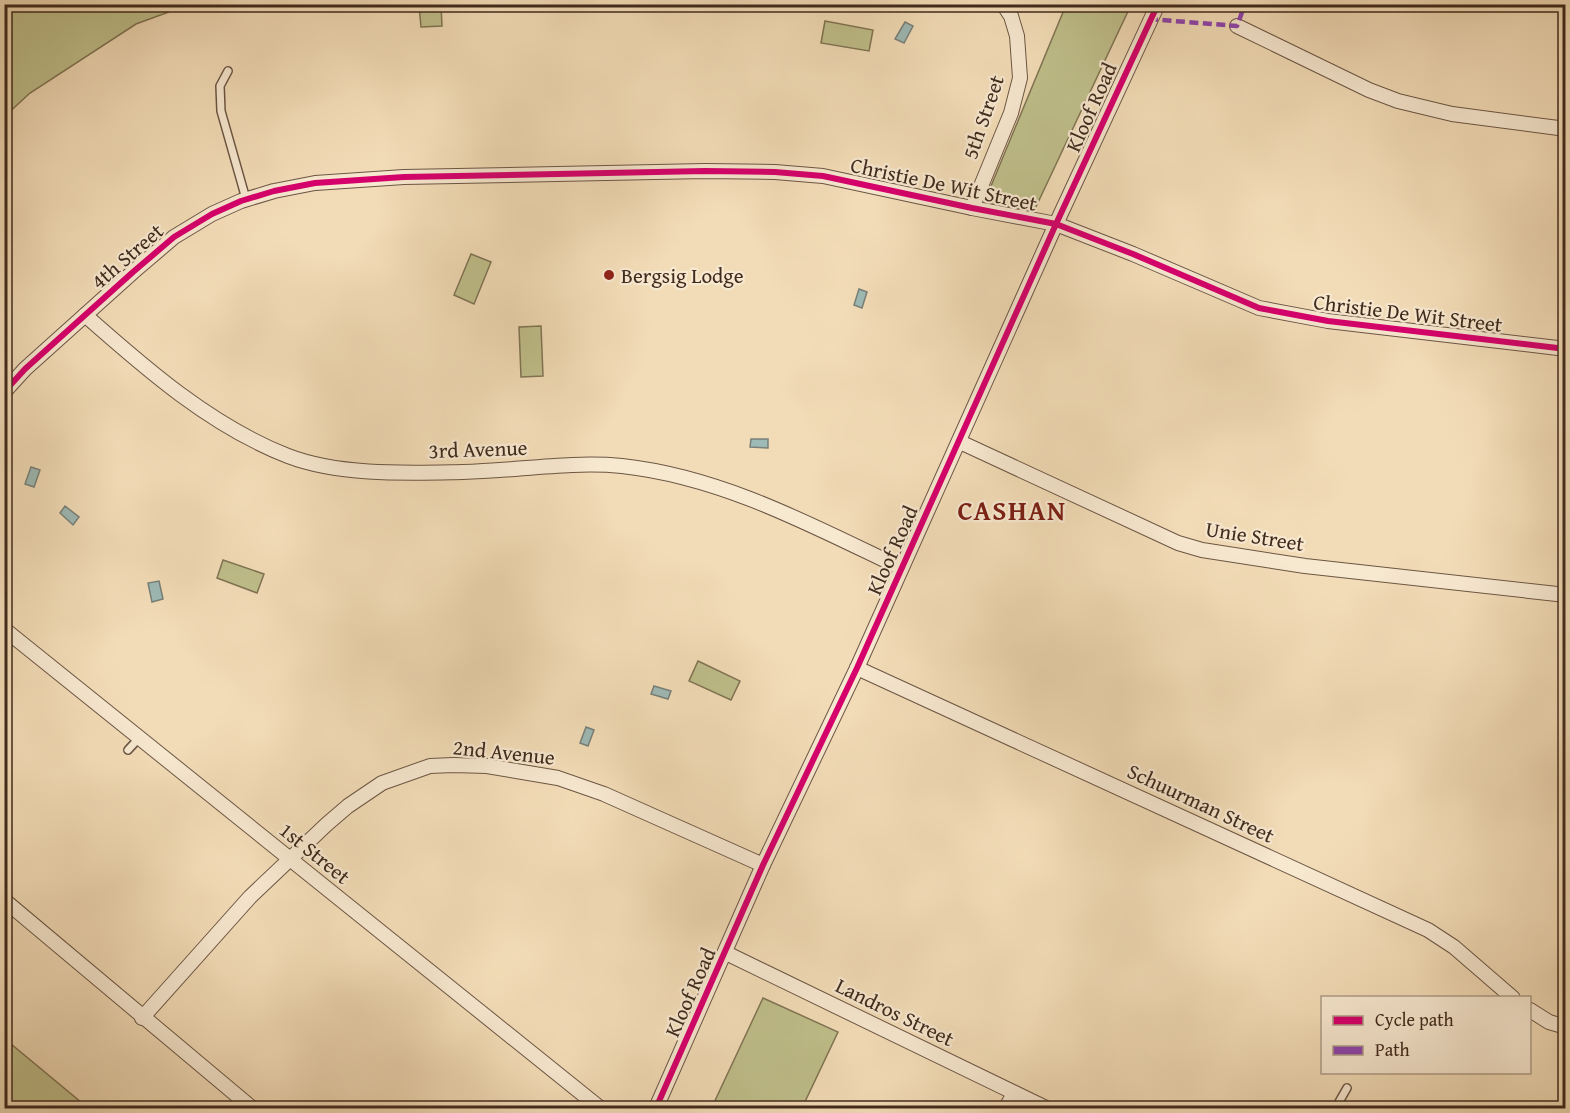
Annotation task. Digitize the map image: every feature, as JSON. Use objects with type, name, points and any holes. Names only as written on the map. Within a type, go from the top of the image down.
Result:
[{"type":"street","name":"5th Street","points":[[972,208],[1011,113],[1020,78],[1017,36],[1011,16],[1004,4]]},
{"type":"street","name":"Kloof Road","points":[[656,1108],[763,865],[857,668],[1056,224],[1158,4]]},
{"type":"street","points":[[1237,26],[1369,90],[1398,101],[1452,114],[1566,129]]},
{"type":"street","name":"Christie De Wit Street","points":[[404,177],[705,171],[775,172],[823,176],[1056,224],[1259,308],[1328,321],[1566,349]]},
{"type":"street","name":"4th Street","points":[[4,392],[25,369],[174,237],[212,214],[246,199],[315,183],[404,177]]},
{"type":"street","name":"3rd Avenue","points":[[85,315],[162,381],[228,426],[289,456],[328,466],[363,471],[485,472],[585,464],[632,468],[703,482],[746,496],[901,568]]},
{"type":"street","name":"Unie Street","points":[[960,442],[1178,543],[1202,550],[1305,566],[1566,595]]},
{"type":"street","name":"1st Street","points":[[4,629],[600,1108]]},
{"type":"street","name":"Schuurman Street","points":[[857,668],[1428,930],[1454,947],[1512,996]]},
{"type":"street","name":"2nd Avenue","points":[[142,1018],[250,897],[289,858],[348,806],[381,783],[430,766],[498,768],[558,778],[604,794],[763,865]]},
{"type":"street","points":[[4,900],[252,1108]]},
{"type":"street","name":"Landros Street","points":[[726,953],[1046,1108]]},
{"type":"street","points":[[1531,1011],[1550,1022],[1566,1027]]},
{"type":"street","points":[[1006,1108],[1014,1093]]},
{"type":"lane","points":[[228,71],[220,86],[221,111],[246,199]]},
{"type":"lane","points":[[128,750],[140,737]]},
{"type":"lane","points":[[1339,1108],[1339,1102],[1347,1088]]},
{"type":"green space","points":[[5,4],[188,5],[136,24],[30,93],[5,116]]},
{"type":"green space","points":[[419,5],[441,5],[442,26],[421,27]]},
{"type":"green space","points":[[1066,5],[1131,5],[1034,211],[984,203]]},
{"type":"green space","points":[[825,21],[873,30],[869,51],[821,43]]},
{"type":"green space","points":[[471,254],[491,262],[474,304],[454,295]]},
{"type":"green space","points":[[541,326],[543,376],[521,377],[519,327]]},
{"type":"green space","points":[[223,560],[264,574],[257,593],[217,578]]},
{"type":"green space","points":[[698,661],[740,681],[731,700],[689,681]]},
{"type":"green space","points":[[763,998],[838,1032],[802,1108],[712,1107]]},
{"type":"green space","points":[[5,1039],[88,1108],[5,1108]]},
{"type":"water","points":[[905,22],[913,26],[904,43],[895,39]]},
{"type":"water","points":[[859,289],[867,292],[862,308],[854,305]]},
{"type":"water","points":[[751,439],[768,439],[768,448],[750,447]]},
{"type":"water","points":[[31,467],[40,470],[34,487],[25,484]]},
{"type":"water","points":[[65,506],[79,517],[73,525],[60,513]]},
{"type":"water","points":[[159,581],[163,599],[152,602],[148,583]]},
{"type":"water","points":[[654,686],[671,691],[668,699],[651,694]]},
{"type":"water","points":[[586,727],[594,730],[588,746],[580,743]]},
{"type":"marked path","points":[[1149,19],[1237,26],[1245,4]]},
{"type":"cycle path","points":[[656,1108],[763,865],[857,668],[1056,224],[1158,4]]},
{"type":"cycle path","points":[[4,392],[25,369],[133,272],[174,237],[212,214],[241,201],[274,191],[315,183],[404,177],[705,171],[775,172],[823,176],[1056,224],[1259,308],[1328,321],[1566,349]]},
{"type":"place","name":"Bergsig Lodge","points":[[609,275]]},
{"type":"district","name":"CASHAN","points":[[1012,510]]}]
